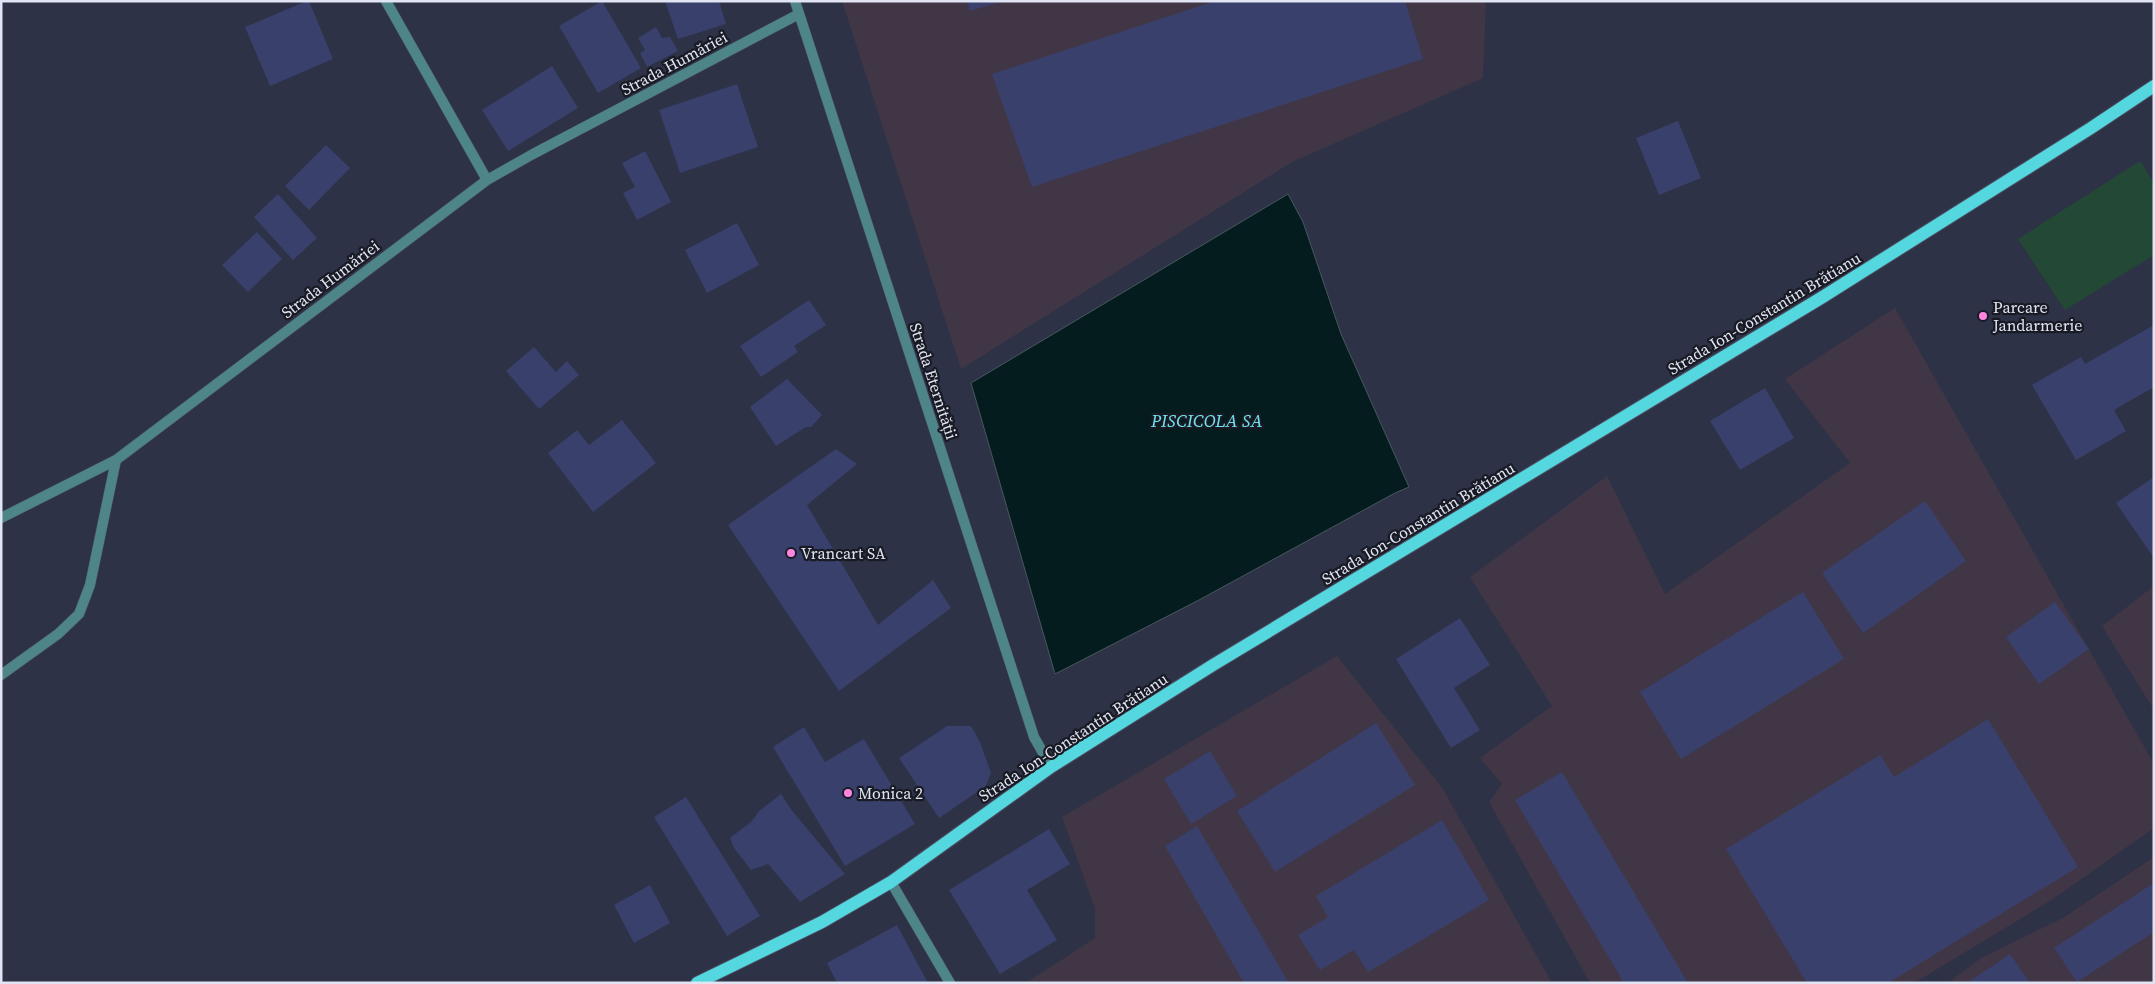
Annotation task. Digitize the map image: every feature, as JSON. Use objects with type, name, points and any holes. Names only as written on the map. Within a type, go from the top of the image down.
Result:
[{"type":"main road","name":"Strada Ion-Constantin Brătianu","points":[[697,983],[822,922],[891,882],[1051,767],[1221,660],[1821,298],[2091,128],[2154,86]]},
{"type":"street","points":[[386,1],[487,180]]},
{"type":"street","name":"Strada Eternității","points":[[795,1],[1034,737],[1051,767]]},
{"type":"street","name":"Strada Humăriei","points":[[1,518],[116,460],[487,180],[799,14]]},
{"type":"street","points":[[1,675],[58,634],[79,614],[90,584],[116,460]]},
{"type":"street","points":[[891,882],[950,983]]},
{"type":"shaded area","points":[[842,1],[1486,1],[1483,78],[1292,162],[961,369]]},
{"type":"shaded area","points":[[1895,308],[2154,764],[2154,828],[2050,901],[1914,983],[1590,983],[1489,802],[1502,784],[1480,758],[1552,706],[1470,577],[1607,476],[1665,594],[1850,463],[1785,379]]},
{"type":"shaded area","points":[[2154,586],[2154,710],[2102,626]]},
{"type":"shaded area","points":[[1337,656],[1443,789],[1552,983],[1026,983],[1095,938],[1095,908],[1062,817]]},
{"type":"shaded area","points":[[2154,857],[2154,983],[1948,983],[1981,958],[2063,918]]},
{"type":"green space","points":[[2140,161],[2154,183],[2154,255],[2065,310],[2018,239]]},
{"type":"water","name":"PISCICOLA SA","points":[[1288,194],[1303,222],[1341,334],[1409,487],[1199,600],[1055,674],[971,383]]},
{"type":"building","points":[[309,1],[333,59],[270,86],[245,27]]},
{"type":"building","points":[[602,1],[641,68],[598,93],[559,26]]},
{"type":"building","points":[[665,1],[719,1],[726,24],[678,39]]},
{"type":"building","points":[[967,1],[999,1],[1000,2],[970,11]]},
{"type":"building","points":[[1215,1],[1405,1],[1423,59],[1032,187],[992,74]]},
{"type":"building","points":[[656,27],[662,38],[670,37],[678,51],[647,67],[640,53],[645,50],[638,38]]},
{"type":"building","points":[[552,66],[578,108],[508,151],[482,110]]},
{"type":"building","points":[[737,84],[758,147],[680,173],[659,110]]},
{"type":"building","points":[[1678,121],[1701,178],[1659,195],[1636,138]]},
{"type":"building","points":[[326,145],[350,168],[309,210],[285,186]]},
{"type":"building","points":[[645,151],[671,202],[637,220],[623,193],[635,187],[622,163]]},
{"type":"building","points":[[278,194],[317,238],[293,260],[254,217]]},
{"type":"building","points":[[737,223],[759,265],[707,293],[685,250]]},
{"type":"building","points":[[257,232],[282,259],[248,292],[222,265]]},
{"type":"building","points":[[809,300],[826,325],[794,346],[798,352],[761,377],[740,346]]},
{"type":"building","points":[[2154,325],[2154,387],[2114,410],[2126,431],[2076,460],[2032,385],[2081,357],[2085,364]]},
{"type":"building","points":[[534,347],[556,372],[567,361],[579,375],[539,409],[506,371]]},
{"type":"building","points":[[787,379],[822,415],[811,427],[806,427],[776,446],[750,407]]},
{"type":"building","points":[[1765,388],[1794,438],[1740,470],[1710,421]]},
{"type":"building","points":[[622,420],[656,463],[593,512],[548,453],[577,430],[589,445]]},
{"type":"building","name":"Vrancart SA","points":[[836,449],[857,464],[807,505],[878,625],[933,580],[951,608],[839,691],[728,525]]},
{"type":"building","points":[[2154,477],[2154,558],[2116,503]]},
{"type":"building","points":[[1925,501],[1966,561],[1863,633],[1822,573]]},
{"type":"building","points":[[1803,592],[1844,659],[1681,759],[1640,692]]},
{"type":"building","points":[[2055,602],[2089,649],[2039,684],[2006,637]]},
{"type":"building","points":[[1460,618],[1490,665],[1454,688],[1480,730],[1451,748],[1396,659]]},
{"type":"building","points":[[1988,719],[2078,867],[1888,983],[1807,983],[1726,849],[1880,755],[1894,777]]},
{"type":"building","points":[[1376,723],[1415,785],[1275,872],[1237,811]]},
{"type":"building","points":[[947,726],[971,726],[980,742],[991,773],[986,786],[939,818],[899,758]]},
{"type":"building","name":"Monica 2","points":[[804,727],[825,762],[864,739],[915,824],[845,866],[773,747]]},
{"type":"building","points":[[1210,751],[1237,796],[1191,824],[1164,779]]},
{"type":"building","points":[[1562,772],[1688,983],[1624,983],[1515,800]]},
{"type":"building","points":[[781,794],[793,812],[845,874],[800,902],[768,864],[751,870],[734,848],[730,838]]},
{"type":"building","points":[[686,797],[760,916],[727,936],[654,817]]},
{"type":"building","points":[[1442,820],[1489,900],[1368,972],[1354,950],[1320,970],[1298,935],[1328,917],[1316,896]]},
{"type":"building","points":[[1197,826],[1289,983],[1244,983],[1165,846]]},
{"type":"building","points":[[1049,829],[1070,864],[1027,890],[1057,940],[1000,974],[949,890]]},
{"type":"building","points":[[2154,883],[2154,932],[2077,982],[2054,948]]},
{"type":"building","points":[[650,885],[670,923],[634,943],[614,905]]},
{"type":"building","points":[[897,925],[928,983],[837,983],[827,963]]},
{"type":"building","points":[[2010,954],[2030,983],[1967,983]]},
{"type":"place","name":"Parcare Jandarmerie","points":[[1983,316]]},
{"type":"place","name":"Vrancart SA","points":[[791,553]]},
{"type":"place","name":"Monica 2","points":[[848,793]]}]
